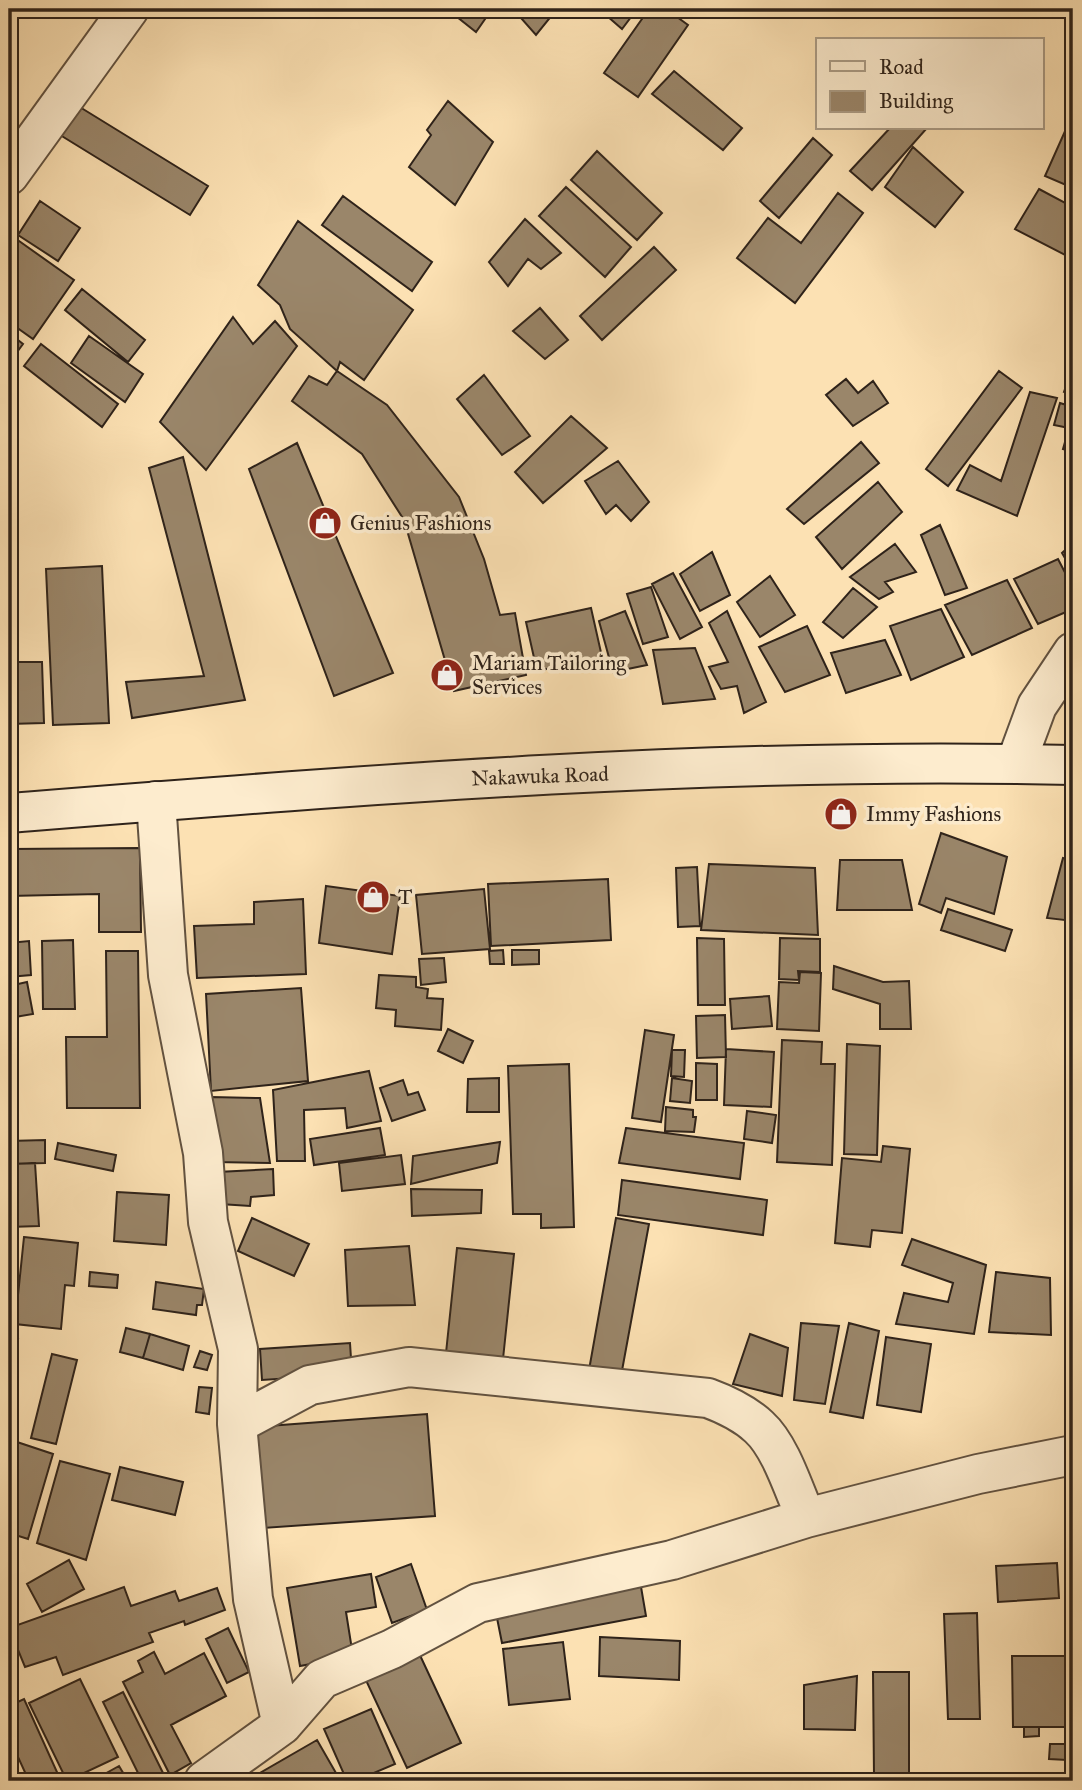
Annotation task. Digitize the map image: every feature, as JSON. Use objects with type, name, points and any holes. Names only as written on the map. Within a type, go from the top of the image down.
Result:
[{"type":"street","points":[[9,175],[128,9]]},
{"type":"street","points":[[1016,763],[1037,706],[1073,652]]},
{"type":"street","name":"Nakawuka Road","points":[[9,813],[463,779],[783,766],[1016,763],[1073,765]]},
{"type":"street","points":[[156,801],[168,975],[203,1153],[208,1222],[238,1349],[237,1424],[253,1599],[282,1726]]},
{"type":"street","points":[[237,1424],[310,1385],[409,1367],[708,1398],[736,1409],[761,1428],[777,1452],[806,1518]]},
{"type":"street","points":[[204,1781],[282,1726],[321,1679],[392,1649],[478,1603],[673,1560],[806,1518],[978,1474],[1073,1455]]},
{"type":"building","points":[[447,9],[492,9],[476,32]]},
{"type":"building","points":[[513,9],[557,9],[536,35]]},
{"type":"building","points":[[599,9],[637,9],[622,29]]},
{"type":"building","points":[[649,9],[666,9],[688,25],[638,97],[604,73]]},
{"type":"building","points":[[674,71],[742,128],[723,150],[652,94]]},
{"type":"building","points":[[70,101],[208,186],[190,215],[52,130]]},
{"type":"building","points":[[448,101],[493,142],[455,205],[409,167],[431,135],[427,130]]},
{"type":"building","points":[[1070,120],[1073,122],[1073,188],[1045,176]]},
{"type":"building","points":[[888,130],[925,130],[872,190],[850,171]]},
{"type":"building","points":[[813,138],[832,155],[779,218],[760,201]]},
{"type":"building","points":[[913,147],[963,192],[935,227],[885,187]]},
{"type":"building","points":[[597,151],[662,213],[637,240],[571,180]]},
{"type":"building","points":[[566,187],[631,247],[605,277],[539,216]]},
{"type":"building","points":[[1039,189],[1073,207],[1073,259],[1015,229]]},
{"type":"building","points":[[838,193],[863,213],[795,303],[737,258],[768,218],[801,243]]},
{"type":"building","points":[[343,196],[432,262],[412,291],[322,225]]},
{"type":"building","points":[[40,201],[80,228],[58,261],[18,235]]},
{"type":"building","points":[[525,219],[561,253],[541,269],[528,259],[508,286],[489,262]]},
{"type":"building","points":[[298,221],[413,310],[364,380],[340,362],[337,371],[290,329],[280,305],[258,285]]},
{"type":"building","points":[[12,236],[74,280],[33,339],[9,322],[9,241]]},
{"type":"building","points":[[654,247],[676,270],[602,340],[580,316]]},
{"type":"building","points":[[82,289],[145,340],[128,362],[65,310]]},
{"type":"building","points":[[540,308],[568,340],[545,359],[513,331]]},
{"type":"building","points":[[233,317],[253,344],[275,321],[297,346],[206,470],[160,422]]},
{"type":"building","points":[[9,333],[23,344],[9,363]]},
{"type":"building","points":[[89,336],[143,374],[125,402],[71,363]]},
{"type":"building","points":[[41,344],[118,404],[102,427],[24,366]]},
{"type":"building","points":[[337,371],[387,405],[459,497],[484,559],[500,615],[515,613],[526,675],[454,691],[404,520],[362,454],[292,401],[309,376],[327,385]]},
{"type":"building","points":[[999,371],[1022,388],[948,486],[926,469]]},
{"type":"building","points":[[1071,373],[1073,374],[1073,395],[1064,392]]},
{"type":"building","points":[[484,375],[530,436],[502,455],[457,399]]},
{"type":"building","points":[[846,379],[858,393],[873,381],[888,403],[853,426],[826,395]]},
{"type":"building","points":[[1030,392],[1057,398],[1017,516],[957,490],[970,465],[1001,481]]},
{"type":"building","points":[[1060,403],[1073,407],[1073,452],[1063,449],[1069,428],[1054,425]]},
{"type":"building","points":[[571,416],[607,448],[543,503],[515,472]]},
{"type":"building","points":[[861,442],[879,463],[804,524],[787,509]]},
{"type":"building","points":[[297,443],[393,673],[334,696],[249,469]]},
{"type":"building","points":[[183,457],[245,700],[132,718],[126,682],[204,676],[149,468]]},
{"type":"building","points":[[618,461],[649,502],[631,521],[616,505],[606,514],[585,481]]},
{"type":"building","points":[[878,482],[902,512],[842,569],[816,537]]},
{"type":"building","points":[[940,525],[967,588],[945,595],[921,535]]},
{"type":"building","points":[[1073,543],[1073,572],[1062,553]]},
{"type":"building","points":[[895,544],[916,572],[885,582],[893,592],[879,599],[850,577]]},
{"type":"building","points":[[712,552],[730,595],[700,611],[680,574]]},
{"type":"building","points":[[1058,559],[1073,588],[1073,609],[1038,624],[1014,579]]},
{"type":"building","points":[[102,566],[109,723],[53,725],[46,569]]},
{"type":"building","points":[[673,573],[702,627],[680,639],[652,584]]},
{"type":"building","points":[[770,576],[795,615],[760,637],[737,602]]},
{"type":"building","points":[[1007,580],[1032,628],[972,655],[945,605]]},
{"type":"building","points":[[651,587],[668,637],[643,644],[627,594]]},
{"type":"building","points":[[853,588],[877,607],[843,638],[823,622]]},
{"type":"building","points":[[591,608],[602,657],[537,671],[526,622]]},
{"type":"building","points":[[941,609],[964,657],[911,680],[890,626]]},
{"type":"building","points":[[625,611],[647,665],[613,672],[599,621]]},
{"type":"building","points":[[727,611],[766,702],[744,713],[737,686],[721,689],[709,667],[728,662],[709,623]]},
{"type":"building","points":[[807,626],[830,675],[785,692],[759,647]]},
{"type":"building","points":[[885,640],[901,675],[846,693],[831,653]]},
{"type":"building","points":[[695,648],[715,699],[663,704],[653,650]]},
{"type":"building","points":[[9,662],[42,662],[44,723],[9,724]]},
{"type":"building","points":[[941,833],[1007,857],[994,914],[946,898],[941,913],[919,904]]},
{"type":"building","points":[[140,848],[141,932],[99,932],[99,894],[9,896],[9,849]]},
{"type":"building","points":[[1063,858],[1073,860],[1073,921],[1047,918]]},
{"type":"building","points":[[840,860],[902,860],[912,910],[837,910]]},
{"type":"building","points":[[709,864],[815,868],[818,935],[701,930]]},
{"type":"building","points":[[697,867],[700,926],[678,927],[676,868]]},
{"type":"building","points":[[608,879],[611,940],[491,946],[488,884]]},
{"type":"building","points":[[326,886],[400,896],[392,954],[319,943]]},
{"type":"building","points":[[484,889],[490,949],[422,954],[416,895]]},
{"type":"building","points":[[303,899],[306,974],[197,978],[194,926],[254,924],[254,902]]},
{"type":"building","points":[[948,909],[1012,930],[1005,951],[941,930]]},
{"type":"building","points":[[697,938],[724,939],[725,1005],[698,1005]]},
{"type":"building","points":[[780,938],[820,939],[820,972],[798,971],[799,980],[779,979]]},
{"type":"building","points":[[73,940],[75,1009],[43,1009],[42,941]]},
{"type":"building","points":[[29,941],[31,975],[9,977],[9,943]]},
{"type":"building","points":[[503,950],[504,964],[490,964],[489,951]]},
{"type":"building","points":[[512,950],[539,950],[539,964],[512,965]]},
{"type":"building","points":[[106,951],[138,951],[140,1108],[67,1108],[66,1037],[107,1037]]},
{"type":"building","points":[[444,958],[446,982],[421,985],[419,959]]},
{"type":"building","points":[[834,966],[883,982],[909,981],[911,1029],[880,1029],[880,1004],[833,989]]},
{"type":"building","points":[[800,972],[821,973],[819,1031],[777,1029],[779,982],[799,983]]},
{"type":"building","points":[[379,975],[416,977],[416,987],[428,989],[427,998],[443,999],[441,1030],[395,1026],[396,1010],[376,1008]]},
{"type":"building","points":[[27,982],[33,1014],[9,1018],[9,986]]},
{"type":"building","points":[[301,988],[308,1081],[211,1091],[206,994]]},
{"type":"building","points":[[769,996],[772,1026],[732,1029],[730,999]]},
{"type":"building","points":[[725,1015],[726,1057],[697,1058],[696,1016]]},
{"type":"building","points":[[448,1029],[473,1041],[463,1063],[438,1051]]},
{"type":"building","points":[[645,1030],[674,1035],[661,1122],[632,1118]]},
{"type":"building","points":[[782,1040],[822,1042],[821,1064],[835,1064],[832,1165],[777,1162]]},
{"type":"building","points":[[847,1044],[880,1046],[877,1155],[844,1154]]},
{"type":"building","points":[[726,1049],[774,1052],[771,1107],[724,1105]]},
{"type":"building","points":[[672,1050],[685,1050],[684,1077],[671,1076]]},
{"type":"building","points":[[696,1063],[717,1064],[717,1100],[696,1100]]},
{"type":"building","points":[[569,1064],[574,1227],[541,1228],[541,1214],[513,1214],[508,1066]]},
{"type":"building","points":[[369,1071],[381,1121],[347,1128],[345,1108],[304,1110],[305,1161],[277,1161],[273,1090]]},
{"type":"building","points":[[499,1078],[499,1112],[467,1112],[468,1079]]},
{"type":"building","points":[[672,1078],[692,1081],[690,1103],[670,1101]]},
{"type":"building","points":[[403,1080],[408,1095],[418,1092],[425,1110],[392,1121],[380,1088]]},
{"type":"building","points":[[211,1097],[260,1098],[270,1163],[215,1162]]},
{"type":"building","points":[[666,1107],[693,1110],[693,1117],[696,1117],[694,1132],[665,1131]]},
{"type":"building","points":[[747,1111],[776,1115],[772,1143],[744,1139]]},
{"type":"building","points":[[380,1128],[385,1155],[314,1165],[310,1139]]},
{"type":"building","points":[[626,1128],[744,1143],[740,1179],[619,1163]]},
{"type":"building","points":[[45,1140],[45,1163],[9,1164],[9,1141]]},
{"type":"building","points":[[500,1142],[497,1163],[411,1184],[413,1156]]},
{"type":"building","points":[[58,1143],[116,1155],[113,1171],[55,1159]]},
{"type":"building","points":[[883,1146],[910,1149],[902,1233],[872,1230],[870,1247],[835,1243],[842,1158],[881,1162]]},
{"type":"building","points":[[401,1155],[405,1184],[342,1191],[339,1163]]},
{"type":"building","points":[[35,1163],[39,1226],[9,1227],[9,1164]]},
{"type":"building","points":[[273,1169],[274,1195],[251,1197],[250,1206],[220,1204],[218,1172]]},
{"type":"building","points":[[622,1180],[767,1200],[763,1235],[618,1215]]},
{"type":"building","points":[[411,1189],[482,1190],[481,1213],[412,1216]]},
{"type":"building","points":[[117,1192],[169,1195],[166,1245],[114,1241]]},
{"type":"building","points":[[252,1218],[309,1244],[294,1276],[238,1251]]},
{"type":"building","points":[[616,1218],[649,1224],[621,1376],[589,1370]]},
{"type":"building","points":[[24,1237],[78,1243],[74,1286],[65,1285],[61,1329],[15,1324]]},
{"type":"building","points":[[912,1239],[986,1265],[974,1334],[896,1324],[904,1293],[948,1302],[953,1283],[902,1265]]},
{"type":"building","points":[[409,1246],[415,1305],[348,1306],[345,1250]]},
{"type":"building","points":[[457,1248],[514,1254],[503,1359],[446,1353]]},
{"type":"building","points":[[90,1272],[118,1275],[117,1288],[89,1286]]},
{"type":"building","points":[[996,1272],[1050,1278],[1051,1335],[989,1332]]},
{"type":"building","points":[[156,1282],[204,1289],[202,1305],[197,1305],[196,1315],[153,1309]]},
{"type":"building","points":[[801,1323],[839,1326],[825,1404],[794,1400]]},
{"type":"building","points":[[849,1323],[879,1331],[863,1418],[830,1412]]},
{"type":"building","points":[[126,1328],[150,1334],[143,1358],[120,1352]]},
{"type":"building","points":[[150,1334],[189,1346],[183,1370],[143,1358]]},
{"type":"building","points":[[750,1334],[788,1348],[782,1396],[733,1384]]},
{"type":"building","points":[[886,1337],[931,1344],[921,1412],[877,1405]]},
{"type":"building","points":[[9,1338],[18,1339],[14,1361],[9,1360]]},
{"type":"building","points":[[350,1343],[352,1374],[262,1380],[260,1349]]},
{"type":"building","points":[[200,1351],[212,1355],[207,1370],[194,1367]]},
{"type":"building","points":[[52,1354],[77,1360],[56,1444],[31,1438]]},
{"type":"building","points":[[199,1387],[212,1388],[209,1414],[196,1412]]},
{"type":"building","points":[[427,1414],[435,1516],[263,1528],[255,1427]]},
{"type":"building","points":[[14,1441],[53,1454],[28,1539],[9,1533],[9,1458]]},
{"type":"building","points":[[60,1461],[110,1474],[86,1560],[37,1543]]},
{"type":"building","points":[[120,1467],[183,1482],[175,1515],[112,1500]]},
{"type":"building","points":[[69,1560],[84,1589],[42,1612],[27,1584]]},
{"type":"building","points":[[1057,1563],[1059,1598],[998,1602],[996,1566]]},
{"type":"building","points":[[411,1564],[427,1610],[392,1623],[376,1577]]},
{"type":"building","points":[[371,1574],[376,1607],[346,1612],[353,1656],[300,1666],[287,1588]]},
{"type":"building","points":[[640,1581],[646,1616],[502,1643],[495,1608]]},
{"type":"building","points":[[124,1587],[131,1606],[175,1591],[179,1601],[217,1588],[225,1610],[185,1625],[184,1621],[149,1633],[153,1642],[63,1675],[56,1657],[25,1667],[9,1628]]},
{"type":"building","points":[[977,1613],[980,1719],[948,1719],[944,1614]]},
{"type":"building","points":[[228,1628],[249,1672],[227,1683],[206,1639]]},
{"type":"building","points":[[600,1637],[680,1641],[679,1680],[599,1676]]},
{"type":"building","points":[[563,1642],[570,1699],[509,1705],[503,1649]]},
{"type":"building","points":[[418,1651],[461,1743],[407,1768],[364,1676]]},
{"type":"building","points":[[154,1652],[165,1674],[204,1653],[226,1696],[171,1725],[191,1763],[170,1775],[123,1682],[143,1672],[138,1661]]},
{"type":"building","points":[[1012,1656],[1073,1656],[1073,1716],[1070,1716],[1070,1727],[1013,1727]]},
{"type":"building","points":[[873,1672],[909,1672],[909,1775],[874,1775]]},
{"type":"building","points":[[857,1676],[855,1730],[804,1729],[804,1685]]},
{"type":"building","points":[[80,1679],[118,1757],[67,1781],[29,1703]]},
{"type":"building","points":[[123,1692],[166,1779],[142,1781],[103,1702]]},
{"type":"building","points":[[24,1699],[61,1781],[29,1781],[13,1746],[9,1748],[9,1706]]},
{"type":"building","points":[[371,1709],[395,1764],[355,1781],[347,1781],[324,1729]]},
{"type":"building","points":[[1024,1727],[1039,1727],[1039,1736],[1024,1737]]},
{"type":"building","points":[[317,1740],[340,1780],[255,1781],[253,1777]]},
{"type":"building","points":[[1050,1744],[1067,1744],[1067,1760],[1049,1759]]},
{"type":"building","points":[[119,1766],[128,1781],[92,1781]]},
{"type":"place","name":"Genius Fashions","points":[[325,523]]},
{"type":"place","name":"Mariam Tailoring Services","points":[[447,675]]},
{"type":"place","name":"Immy Fashions","points":[[841,814]]},
{"type":"place","name":"T","points":[[373,897]]}]
